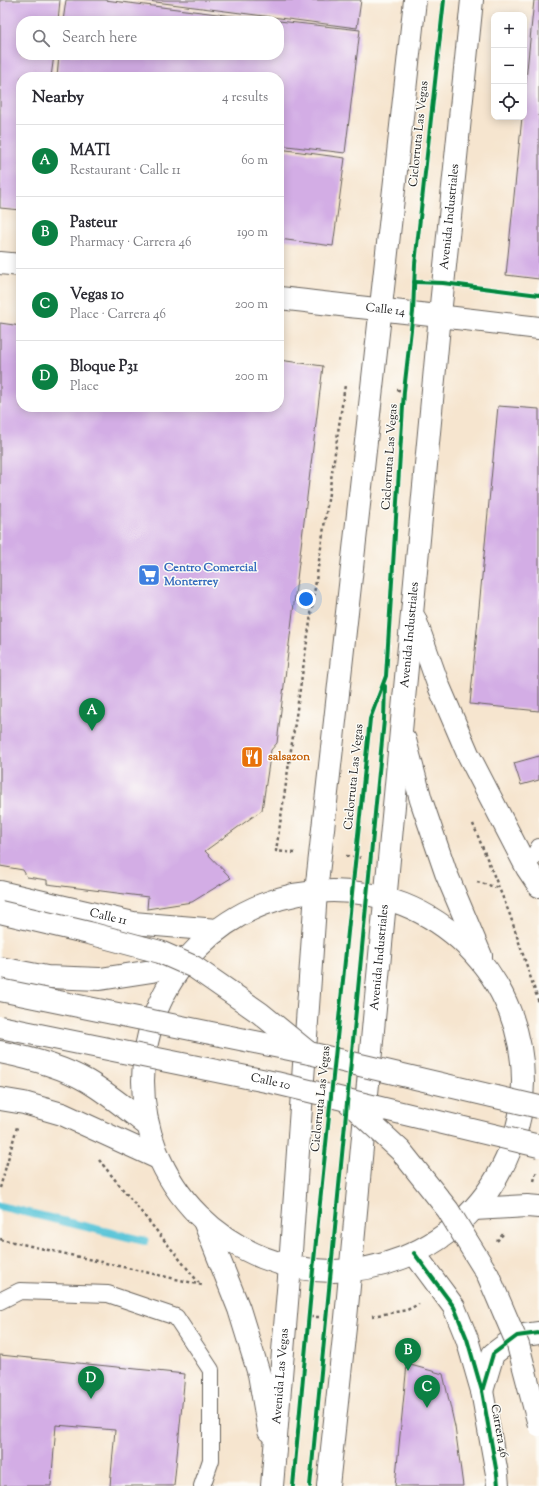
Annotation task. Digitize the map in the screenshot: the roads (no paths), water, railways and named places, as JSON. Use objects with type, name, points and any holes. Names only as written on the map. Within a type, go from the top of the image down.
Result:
[{"type":"main road","points":[[290,1266],[316,892],[415,0]]},
{"type":"main road","name":"Avenida Industriales","points":[[350,1270],[440,315],[472,0]]},
{"type":"main road","points":[[0,263],[16,265]]},
{"type":"main road","name":"Calle 14","points":[[284,299],[380,310],[440,315],[539,328]]},
{"type":"main road","points":[[412,613],[438,684],[468,754],[533,877]]},
{"type":"main road","points":[[402,726],[421,800],[446,872],[485,967],[509,1006],[530,1056],[522,1107],[506,1162],[474,1209],[446,1234],[414,1253],[383,1264],[350,1270],[313,1270],[290,1266],[244,1249],[204,1221],[178,1192],[158,1158],[147,1125],[142,1080],[147,1036],[163,994],[189,957],[217,930],[264,904],[316,892],[352,892],[368,894],[385,899],[441,924],[485,967]]},
{"type":"main road","name":"Calle 11","points":[[0,892],[133,923],[217,930]]},
{"type":"main road","points":[[0,912],[90,933],[160,952],[194,967],[260,1014],[309,1053]]},
{"type":"main road","points":[[0,968],[47,977],[100,979],[152,971],[189,957]]},
{"type":"main road","points":[[0,990],[309,1053],[539,1107]]},
{"type":"main road","name":"Calle 10","points":[[0,1027],[276,1083],[539,1146]]},
{"type":"main road","points":[[0,1052],[56,1067],[86,1080],[111,1096],[147,1125]]},
{"type":"main road","points":[[0,1099],[24,1103],[62,1114],[158,1158]]},
{"type":"main road","points":[[345,1099],[405,1157],[448,1210],[488,1275],[518,1345],[539,1425]]},
{"type":"main road","points":[[474,1209],[526,1206],[539,1207]]},
{"type":"main road","points":[[204,1221],[239,1309],[259,1374],[274,1462]]},
{"type":"main road","name":"Carrera 46","points":[[414,1253],[454,1307],[467,1339],[482,1391],[498,1486]]},
{"type":"main road","name":"Avenida Las Vegas","points":[[272,1486],[290,1266]]},
{"type":"main road","points":[[328,1486],[350,1270]]},
{"type":"main road","points":[[482,1391],[493,1354],[517,1336],[539,1333]]},
{"type":"lane","points":[[533,877],[539,847]]},
{"type":"lane","points":[[0,1301],[20,1291],[108,1294],[176,1317],[211,1370],[211,1460],[202,1486]]},
{"type":"waterway","points":[[0,1206],[145,1241]]},
{"type":"place","name":"Centro Comercial Monterrey","points":[[149,575]]},
{"type":"place","name":"MATI","points":[[92,731]]},
{"type":"place","name":"salsazon","points":[[252,757]]},
{"type":"place","name":"Pasteur","points":[[408,1371]]},
{"type":"place","name":"Bloque P31","points":[[91,1399]]},
{"type":"place","name":"Vegas 10","points":[[427,1408]]}]
